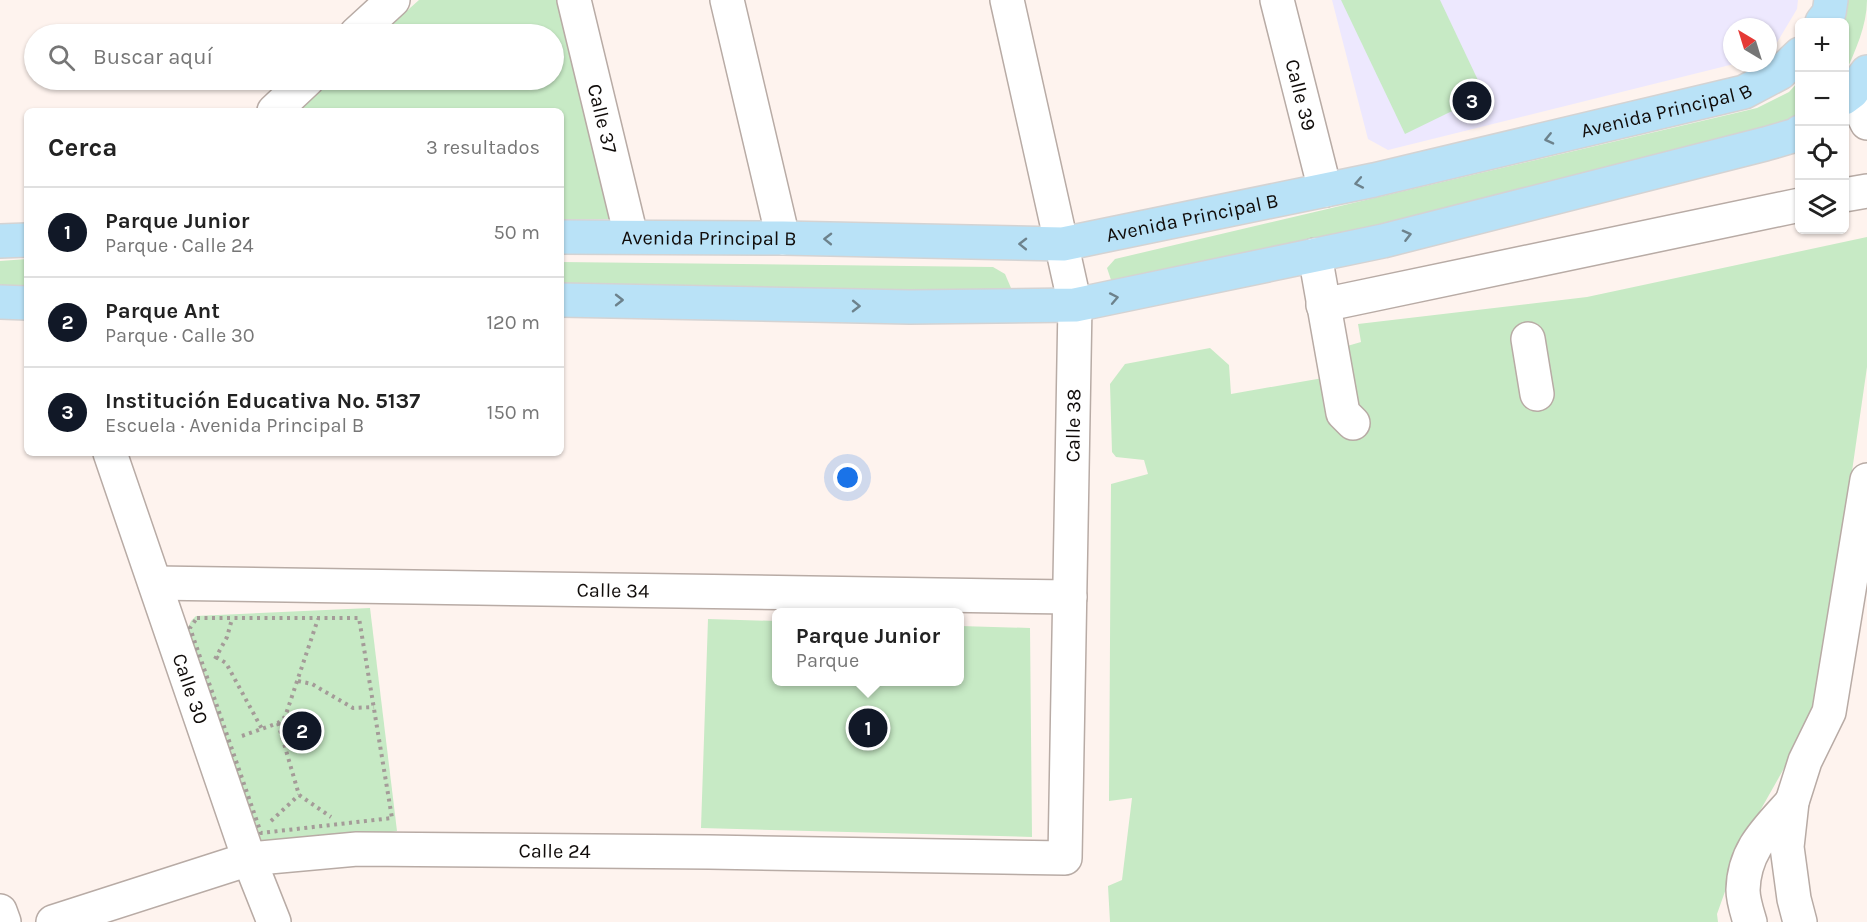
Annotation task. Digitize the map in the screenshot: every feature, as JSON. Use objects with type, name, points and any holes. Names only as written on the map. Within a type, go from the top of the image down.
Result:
[{"type":"main road","points":[[1825,18],[1829,13],[1831,0]]},
{"type":"main road","name":"Avenida Principal B","points":[[564,237],[783,238],[1063,244],[1385,177],[1744,92],[1793,66]]},
{"type":"main road","points":[[564,300],[910,307],[1075,305],[1405,236],[1795,135]]},
{"type":"main road","points":[[0,241],[24,240]]},
{"type":"main road","points":[[0,303],[24,303]]},
{"type":"street","points":[[367,24],[393,0]]},
{"type":"street","name":"Calle 37","points":[[574,0],[631,236]]},
{"type":"street","points":[[727,0],[783,238]]},
{"type":"street","name":"Calle 38","points":[[1007,0],[1075,305],[1065,858]]},
{"type":"street","name":"Calle 39","points":[[1277,0],[1325,190]]},
{"type":"street","points":[[1852,87],[1867,123]]},
{"type":"street","points":[[277,108],[296,90]]},
{"type":"street","points":[[1849,194],[1867,191]]},
{"type":"street","points":[[1323,305],[1795,206]]},
{"type":"street","points":[[1315,255],[1343,413],[1353,423]]},
{"type":"street","points":[[1528,339],[1537,394]]},
{"type":"street","name":"Calle 30","points":[[111,456],[249,859],[274,922]]},
{"type":"street","points":[[1800,922],[1794,899],[1787,847],[1792,802],[1805,761],[1829,712],[1867,480]]},
{"type":"street","name":"Calle 34","points":[[155,583],[1070,597]]},
{"type":"street","points":[[1750,922],[1743,891],[1747,862],[1760,838],[1792,802]]},
{"type":"street","name":"Calle 24","points":[[53,922],[249,859],[357,849],[1065,858]]},
{"type":"street","points":[[0,911],[4,922]]},
{"type":"path","points":[[299,795],[273,818],[261,833],[190,628],[196,618],[359,618],[392,818]]},
{"type":"path","points":[[205,670],[216,657],[227,637],[232,618]]},
{"type":"path","points":[[241,736],[278,723],[285,717],[318,618]]},
{"type":"path","points":[[216,657],[226,663],[262,729]]},
{"type":"path","points":[[298,681],[312,684],[353,708],[374,707]]},
{"type":"path","points":[[278,723],[299,795],[342,824]]},
{"type":"shaded area","points":[[1332,0],[1798,0],[1797,9],[1777,42],[1777,18],[1723,18],[1723,67],[1388,150],[1368,139]]},
{"type":"green space","points":[[419,0],[563,0],[616,219],[564,219],[564,108],[298,108],[319,90],[564,90],[564,24],[392,24]]},
{"type":"green space","points":[[1341,0],[1440,0],[1485,95],[1405,134]]},
{"type":"green space","points":[[1846,0],[1867,0],[1863,29],[1849,64],[1849,18],[1842,18]]},
{"type":"green space","points":[[1795,85],[1795,124],[1386,230],[1112,283],[1107,268],[1115,259],[1757,108],[1789,92]]},
{"type":"green space","points":[[1867,237],[1867,367],[1818,708],[1743,841],[1717,914],[1718,922],[1110,922],[1108,886],[1122,880],[1132,798],[1109,801],[1111,484],[1148,474],[1144,460],[1116,457],[1112,452],[1110,384],[1125,364],[1210,348],[1229,365],[1231,394],[1323,378],[1323,353],[1361,342],[1358,324],[1587,297]]},
{"type":"green space","points":[[24,259],[24,293],[0,296],[0,261]]},
{"type":"green space","points":[[564,262],[993,267],[1005,274],[1011,288],[1005,298],[564,295]]},
{"type":"green space","points":[[370,608],[397,831],[259,854],[187,630],[191,621],[196,616]]},
{"type":"green space","points":[[708,619],[772,621],[772,686],[964,686],[964,626],[1030,628],[1032,837],[701,828]]},
{"type":"place","name":"Institución Educativa No. 5137","points":[[1472,101]]},
{"type":"place","name":"Parque Junior","points":[[868,728]]},
{"type":"place","name":"Parque Ant","points":[[302,731]]}]
